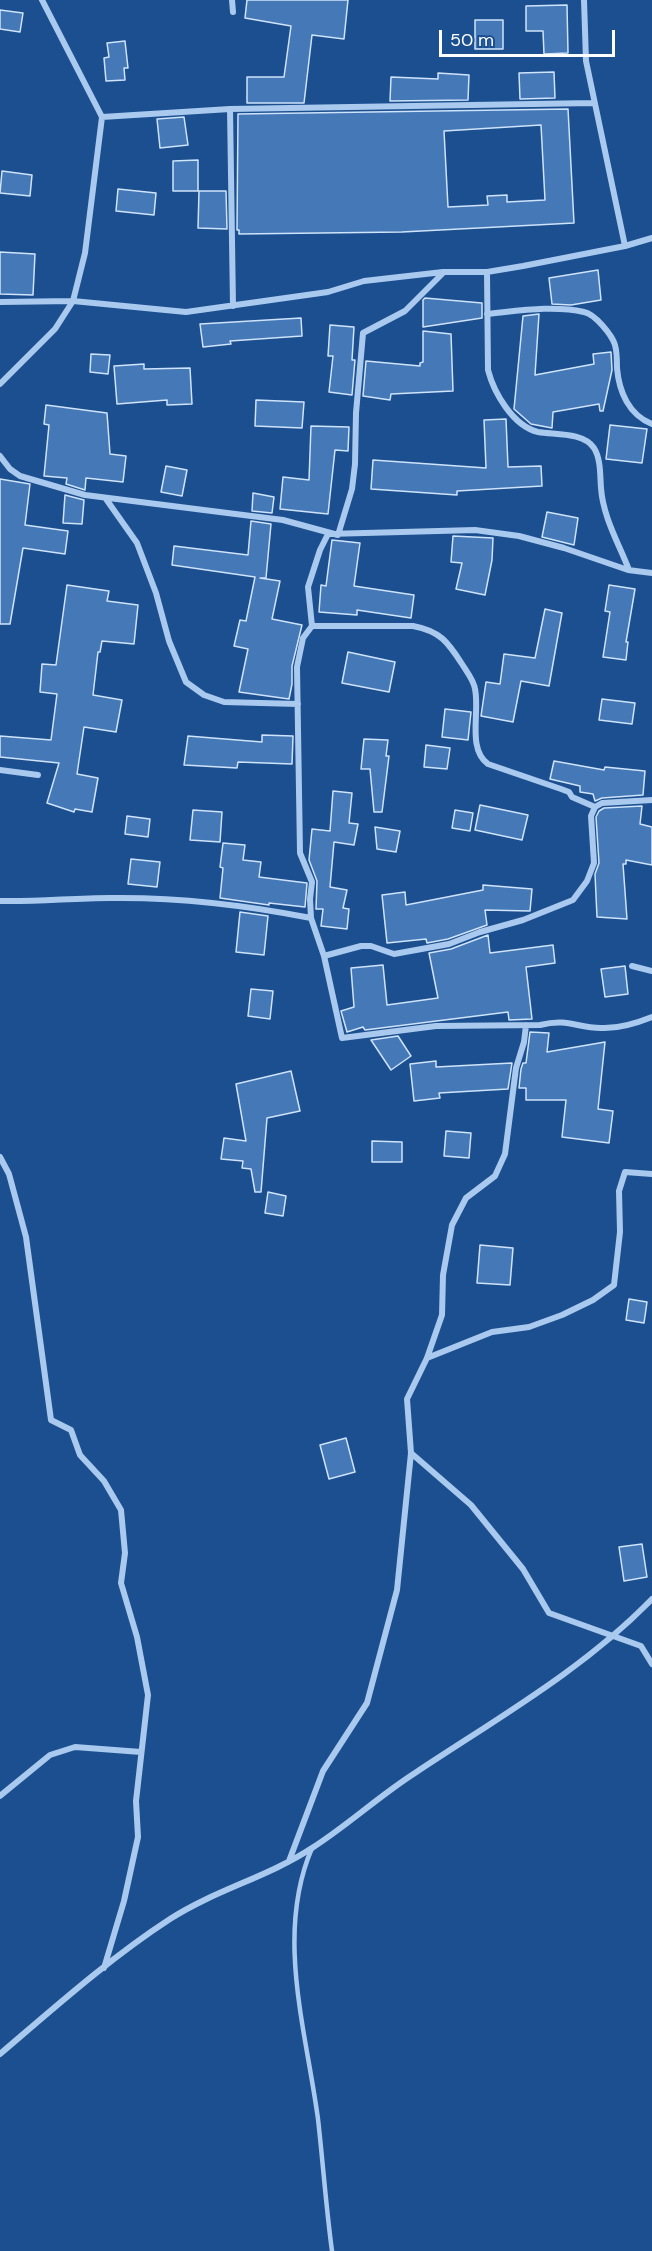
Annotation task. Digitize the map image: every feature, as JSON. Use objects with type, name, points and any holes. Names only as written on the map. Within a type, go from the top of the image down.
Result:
[{"type":"street","points":[[0,384],[55,329],[74,302],[85,253],[102,117],[42,0]]},
{"type":"street","points":[[232,0],[233,12]]},
{"type":"street","points":[[584,0],[586,61],[593,103],[625,246]]},
{"type":"street","points":[[102,117],[230,109],[593,103]]},
{"type":"street","points":[[230,109],[233,306]]},
{"type":"street","points":[[0,302],[74,302],[186,312],[328,292],[364,280],[443,272],[487,272],[625,246],[652,238]]},
{"type":"street","points":[[339,535],[353,481],[363,333],[405,311],[443,272]]},
{"type":"street","points":[[487,272],[488,370],[496,391],[522,424],[536,431],[583,440],[593,447],[598,458],[601,492],[606,513],[629,570]]},
{"type":"street","points":[[487,314],[527,310],[563,310],[586,312],[596,318],[615,345],[618,379],[625,399],[632,411],[644,421],[652,424]]},
{"type":"street","points":[[0,456],[10,469],[20,476],[84,495],[275,519],[339,535]]},
{"type":"street","points":[[106,499],[137,543],[156,593],[169,641],[186,682],[204,695],[224,702],[298,704]]},
{"type":"street","points":[[652,573],[629,570],[519,536],[475,530],[328,534],[320,550],[308,587],[312,626],[303,638],[297,667],[300,853],[312,882],[311,918],[324,956],[342,1038],[436,1026],[526,1025],[555,1021],[603,1029],[652,1017]]},
{"type":"street","points":[[312,626],[413,626],[429,629],[448,642],[475,687],[476,747],[481,759],[488,764],[569,792],[572,797],[595,807]]},
{"type":"street","points":[[0,770],[38,775]]},
{"type":"street","points":[[324,956],[361,946],[371,946],[394,954],[449,944],[480,932],[523,920],[573,900],[587,881],[594,863],[591,816],[595,807],[602,803],[652,800]]},
{"type":"street","points":[[0,901],[42,902],[111,898],[175,900],[252,906],[311,918]]},
{"type":"street","points":[[632,966],[652,971]]},
{"type":"street","points":[[289,1861],[323,1772],[367,1703],[397,1590],[411,1454],[407,1399],[427,1358],[442,1315],[443,1275],[452,1226],[466,1198],[495,1176],[505,1154],[516,1068],[524,1042],[526,1025]]},
{"type":"street","points":[[0,1157],[9,1174],[26,1237],[51,1420],[71,1430],[80,1455],[104,1481],[121,1510],[125,1553],[121,1583],[137,1636],[148,1695],[136,1801],[138,1837],[104,1968]]},
{"type":"street","points":[[427,1358],[492,1332],[529,1327],[562,1316],[593,1300],[614,1285],[620,1232],[619,1191],[625,1172],[652,1174]]},
{"type":"street","points":[[411,1454],[471,1505],[523,1569],[549,1612],[641,1646],[652,1664]]},
{"type":"street","points":[[0,2054],[104,1968],[172,1918],[312,1848],[411,1775],[592,1654],[652,1599]]},
{"type":"street","points":[[0,1796],[50,1755],[75,1747],[141,1752]]},
{"type":"lane","points":[[312,1848],[296,1900],[295,1953],[332,2251]]},
{"type":"building","points":[[247,0],[348,0],[344,39],[312,35],[304,103],[247,103],[247,77],[284,77],[291,26],[245,18]]},
{"type":"building","points":[[567,5],[568,53],[544,54],[543,31],[526,31],[526,6]]},
{"type":"building","points":[[0,10],[23,13],[20,32],[0,29]]},
{"type":"building","points":[[475,20],[503,20],[503,49],[475,49]]},
{"type":"building","points":[[125,41],[128,68],[124,68],[125,80],[106,81],[104,58],[109,57],[107,43]]},
{"type":"building","points":[[554,72],[555,98],[520,99],[519,73]]},
{"type":"building","points":[[438,73],[469,75],[468,100],[390,101],[391,77],[438,79]]},
{"type":"building","points":[[568,109],[574,223],[402,232],[239,234],[237,230],[238,114]],"holes":[[[541,125],[545,200],[507,202],[507,195],[487,196],[488,205],[448,207],[444,131]]]},
{"type":"building","points":[[184,117],[188,145],[160,148],[157,119]]},
{"type":"building","points":[[198,160],[198,191],[173,191],[173,161]]},
{"type":"building","points":[[2,171],[32,175],[30,196],[0,193]]},
{"type":"building","points":[[118,189],[156,193],[154,215],[116,211]]},
{"type":"building","points":[[199,191],[226,191],[227,229],[198,228]]},
{"type":"building","points":[[0,252],[35,254],[33,295],[0,294]]},
{"type":"building","points":[[598,270],[601,300],[571,305],[552,304],[549,278]]},
{"type":"building","points":[[425,298],[482,303],[482,318],[423,327],[423,300]]},
{"type":"building","points":[[539,314],[535,375],[594,364],[593,354],[611,352],[612,370],[603,411],[600,411],[599,404],[553,412],[552,428],[531,424],[514,409],[523,316]]},
{"type":"building","points":[[301,318],[302,336],[230,341],[231,344],[203,347],[200,324]]},
{"type":"building","points":[[330,325],[354,327],[352,360],[355,360],[352,395],[329,392],[333,356],[328,356]]},
{"type":"building","points":[[423,331],[451,334],[453,391],[391,394],[390,400],[363,396],[366,361],[420,366],[423,362]]},
{"type":"building","points":[[91,354],[110,355],[108,374],[90,372]]},
{"type":"building","points":[[144,364],[144,369],[190,368],[192,404],[167,405],[167,400],[117,404],[114,366]]},
{"type":"building","points":[[256,400],[304,402],[302,428],[255,426]]},
{"type":"building","points":[[46,405],[107,413],[110,454],[126,456],[123,482],[86,478],[85,490],[66,484],[67,478],[44,476],[49,425],[44,424]]},
{"type":"building","points":[[506,419],[508,467],[541,466],[542,486],[457,491],[457,495],[371,489],[373,460],[486,468],[484,420]]},
{"type":"building","points":[[610,425],[647,429],[642,463],[606,459]]},
{"type":"building","points":[[311,426],[349,427],[348,451],[335,450],[328,514],[280,509],[283,477],[309,480]]},
{"type":"building","points":[[166,466],[187,470],[182,496],[161,492]]},
{"type":"building","points":[[0,479],[30,484],[25,525],[68,531],[65,554],[23,548],[10,624],[0,624]]},
{"type":"building","points":[[253,493],[274,497],[272,513],[252,511]]},
{"type":"building","points":[[65,495],[84,500],[82,524],[63,523]]},
{"type":"building","points":[[547,512],[578,518],[574,545],[542,537]]},
{"type":"building","points":[[251,521],[271,524],[266,578],[260,578],[280,581],[272,619],[302,625],[292,666],[289,699],[239,692],[248,649],[234,646],[240,620],[246,621],[255,577],[172,565],[174,546],[248,555]]},
{"type":"building","points":[[453,536],[493,538],[492,560],[485,595],[456,589],[462,563],[451,562]]},
{"type":"building","points":[[332,540],[360,543],[354,586],[414,595],[411,618],[357,610],[357,615],[319,612],[321,585],[326,586]]},
{"type":"building","points":[[67,585],[109,591],[107,601],[138,605],[134,644],[102,641],[100,652],[98,652],[93,695],[122,700],[116,732],[84,727],[77,774],[98,778],[92,812],[75,809],[74,812],[47,803],[59,763],[0,757],[0,736],[51,740],[57,694],[40,692],[42,664],[56,665]]},
{"type":"building","points":[[609,585],[635,589],[626,642],[628,642],[626,660],[603,657],[610,612],[605,611]]},
{"type":"building","points":[[545,609],[562,613],[549,686],[521,681],[513,722],[481,716],[486,682],[500,684],[504,654],[535,658]]},
{"type":"building","points":[[348,652],[395,662],[389,692],[342,683]]},
{"type":"building","points":[[602,699],[635,703],[632,724],[599,720]]},
{"type":"building","points":[[445,709],[471,712],[468,740],[442,737]]},
{"type":"building","points":[[262,735],[293,736],[292,764],[238,762],[237,768],[184,765],[188,736],[262,742]]},
{"type":"building","points":[[364,739],[388,740],[386,756],[389,756],[382,812],[374,812],[370,769],[361,769]]},
{"type":"building","points":[[426,745],[450,748],[447,769],[424,767]]},
{"type":"building","points":[[554,761],[604,770],[605,767],[645,771],[643,795],[602,798],[595,801],[593,794],[580,792],[580,786],[550,779]]},
{"type":"building","points":[[333,791],[352,793],[349,823],[358,824],[354,845],[334,842],[330,887],[347,890],[343,908],[349,909],[347,929],[321,926],[323,909],[316,909],[317,881],[309,860],[312,829],[330,831]]},
{"type":"building","points":[[480,805],[528,815],[522,840],[475,830]]},
{"type":"building","points":[[642,806],[640,824],[652,827],[652,865],[626,860],[626,864],[623,864],[627,919],[597,917],[595,874],[599,863],[596,817],[604,808]]},
{"type":"building","points":[[193,810],[222,812],[220,842],[190,840]]},
{"type":"building","points":[[455,810],[473,813],[470,831],[452,828]]},
{"type":"building","points":[[127,816],[150,819],[148,837],[125,834]]},
{"type":"building","points":[[375,827],[400,831],[396,852],[377,849]]},
{"type":"building","points":[[223,843],[245,845],[243,860],[261,862],[259,877],[307,883],[305,907],[269,903],[269,905],[220,898]]},
{"type":"building","points":[[131,859],[160,862],[157,887],[128,884]]},
{"type":"building","points":[[483,885],[532,889],[530,911],[485,910],[487,925],[448,939],[427,943],[426,939],[387,943],[382,895],[405,892],[406,905],[483,890]]},
{"type":"building","points":[[240,912],[268,916],[264,955],[236,952]]},
{"type":"building","points":[[488,935],[490,953],[553,945],[555,963],[526,967],[532,1019],[509,1020],[508,1012],[365,1030],[363,1027],[347,1032],[341,1011],[354,1007],[351,968],[383,965],[387,1005],[438,998],[429,953],[451,949]]},
{"type":"building","points":[[625,966],[628,994],[605,997],[601,969]]},
{"type":"building","points":[[251,989],[273,991],[270,1019],[248,1016]]},
{"type":"building","points":[[530,1032],[549,1033],[547,1052],[605,1042],[598,1109],[613,1111],[609,1143],[562,1137],[566,1100],[526,1100],[526,1088],[519,1088],[521,1069],[523,1063],[526,1063]]},
{"type":"building","points":[[398,1036],[411,1056],[391,1070],[371,1040]]},
{"type":"building","points":[[436,1061],[436,1067],[512,1063],[508,1089],[439,1093],[440,1098],[414,1101],[410,1064]]},
{"type":"building","points":[[291,1071],[300,1111],[267,1118],[261,1192],[255,1192],[251,1169],[242,1168],[243,1161],[221,1159],[224,1138],[246,1141],[236,1084]]},
{"type":"building","points":[[446,1131],[471,1133],[469,1158],[444,1156]]},
{"type":"building","points":[[372,1141],[402,1142],[402,1162],[372,1162]]},
{"type":"building","points":[[268,1192],[286,1196],[283,1216],[265,1213]]},
{"type":"building","points":[[480,1245],[513,1248],[510,1285],[477,1283]]},
{"type":"building","points":[[629,1299],[647,1302],[644,1323],[626,1320]]},
{"type":"building","points":[[346,1438],[355,1472],[329,1479],[320,1445]]},
{"type":"building","points":[[642,1544],[647,1577],[624,1581],[619,1547]]}]
